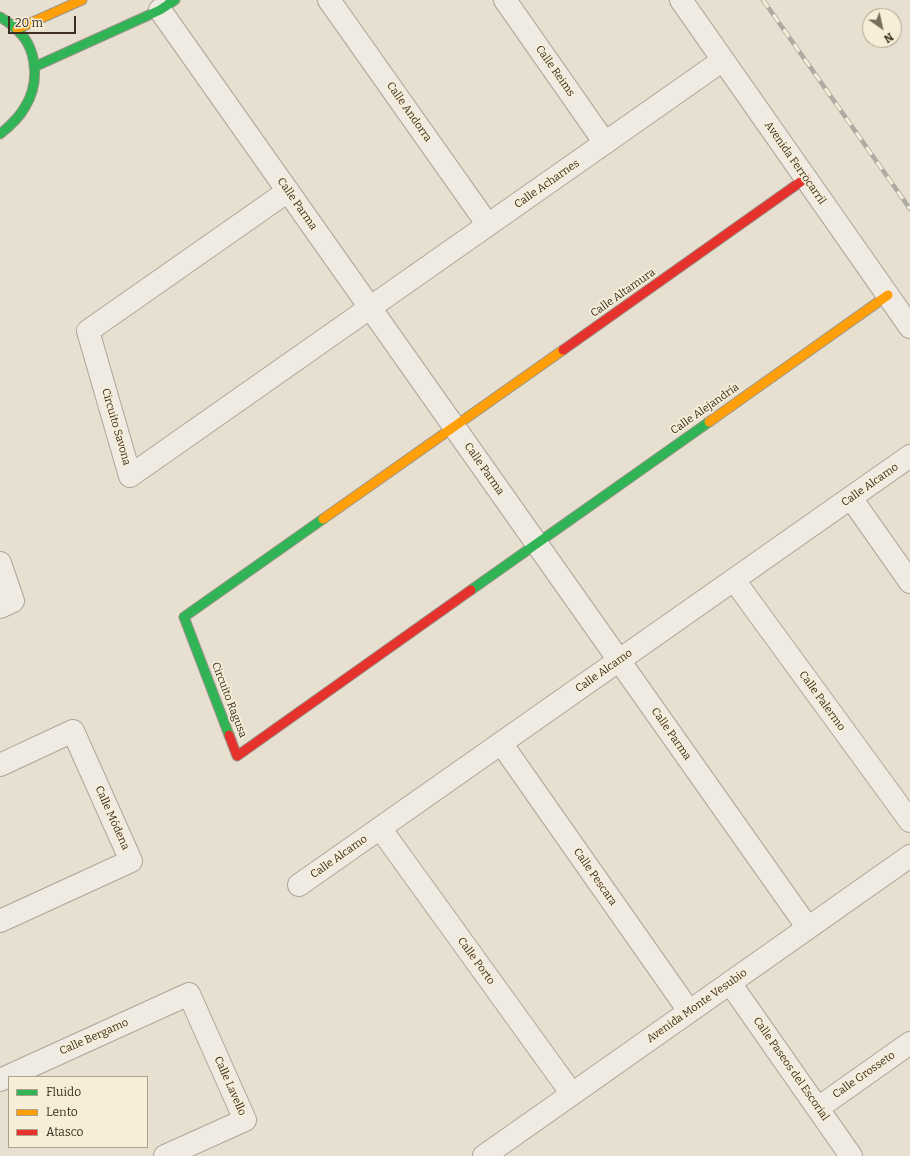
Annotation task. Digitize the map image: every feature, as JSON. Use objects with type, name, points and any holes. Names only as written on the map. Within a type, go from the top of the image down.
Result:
[{"type":"street","points":[[17,29],[82,0]]},
{"type":"street","name":"Calle Andorra","points":[[329,0],[488,225]]},
{"type":"street","name":"Calle Reims","points":[[505,0],[605,143]]},
{"type":"street","name":"Avenida Ferrocarril","points":[[681,0],[910,327]]},
{"type":"street","points":[[34,67],[168,5]]},
{"type":"street","name":"Calle Parma","points":[[168,5],[288,191],[808,928]]},
{"type":"street","points":[[0,17],[17,29],[25,39],[30,51],[35,77],[29,104],[12,125],[0,134]]},
{"type":"street","name":"Calle Acharnes","points":[[370,307],[723,60]]},
{"type":"street","name":"Calle Altamura","points":[[454,427],[806,178]]},
{"type":"street","name":"Circuito Savona","points":[[288,191],[88,331],[130,476],[370,307]]},
{"type":"street","name":"Calle Alejandría","points":[[537,544],[888,295]]},
{"type":"street","name":"Circuito Ragusa","points":[[454,427],[184,617],[237,756],[537,544]]},
{"type":"street","name":"Calle Alcamo","points":[[299,885],[910,456]]},
{"type":"street","points":[[851,498],[910,582]]},
{"type":"street","points":[[0,563],[7,604]]},
{"type":"street","name":"Calle Palermo","points":[[734,580],[910,821]]},
{"type":"street","name":"Calle Módena","points":[[0,765],[73,731],[131,861],[0,921]]},
{"type":"street","name":"Calle Pescara","points":[[501,743],[689,1011]]},
{"type":"street","name":"Calle Porto","points":[[380,828],[572,1094]]},
{"type":"street","name":"Avenida Monte Vesubio","points":[[484,1156],[910,856]]},
{"type":"street","name":"Calle Paseos del Escorial","points":[[730,983],[851,1156]]},
{"type":"street","name":"Calle Bergamo","points":[[9,1076],[189,994]]},
{"type":"street","name":"Calle Lavello","points":[[165,1156],[245,1120],[189,994]]},
{"type":"street","name":"Calle Grosseto","points":[[818,1108],[910,1043]]},
{"type":"railway","points":[[763,0],[910,209]]},
{"type":"traffic: fast","points":[[34,67],[160,10],[175,0]]},
{"type":"traffic: fast","points":[[0,17],[8,22],[23,36],[32,55],[34,66],[33,87],[30,97],[20,115],[0,134]]},
{"type":"traffic: fast","points":[[471,590],[709,422]]},
{"type":"traffic: fast","points":[[229,735],[184,617],[323,519]]},
{"type":"traffic: slow","points":[[17,29],[82,0]]},
{"type":"traffic: slow","points":[[709,422],[888,295]]},
{"type":"traffic: slow","points":[[323,519],[563,350]]},
{"type":"traffic: jam","points":[[563,350],[806,178]]},
{"type":"traffic: jam","points":[[229,735],[237,756],[471,590]]}]
